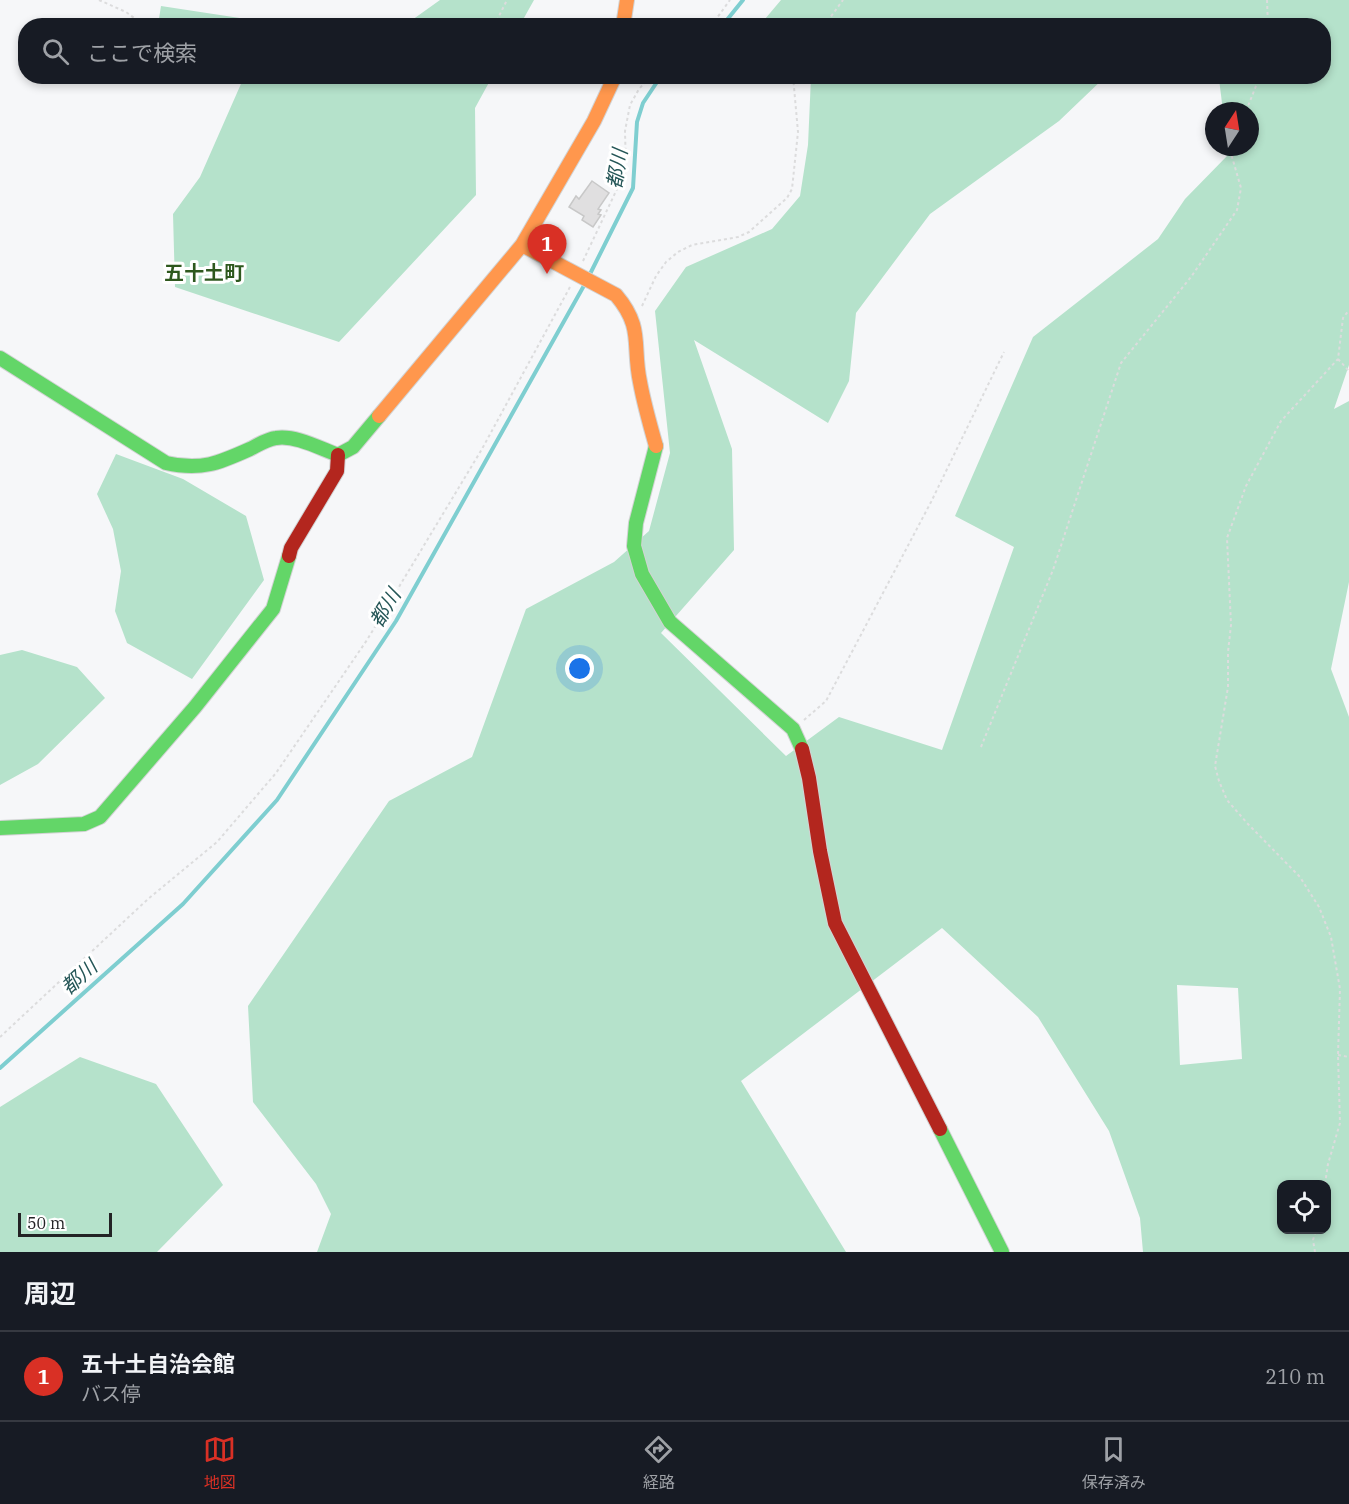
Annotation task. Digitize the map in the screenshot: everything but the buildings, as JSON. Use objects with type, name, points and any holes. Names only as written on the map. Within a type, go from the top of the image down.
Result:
[{"type":"street","points":[[624,18],[627,0]]},
{"type":"street","points":[[0,358],[166,463],[197,468],[215,465],[275,438],[297,441],[338,455],[353,447],[373,426],[522,244],[594,121],[611,84]]},
{"type":"street","points":[[522,244],[616,295],[627,308],[634,323],[639,380],[656,446],[636,523],[634,546],[642,574],[670,622],[793,729],[801,746],[809,778],[820,851],[835,923],[1002,1252]]},
{"type":"street","points":[[0,828],[84,824],[100,817],[195,706],[273,609],[291,548],[338,471],[338,455]]},
{"type":"path","points":[[99,0],[134,18]]},
{"type":"path","points":[[498,18],[507,0]]},
{"type":"path","points":[[717,18],[730,0]]},
{"type":"path","points":[[830,18],[843,0]]},
{"type":"path","points":[[1268,0],[1268,18]]},
{"type":"path","points":[[0,1036],[148,899],[217,842],[276,773],[367,640],[483,449],[577,274],[626,170],[625,131],[630,105],[644,84]]},
{"type":"path","points":[[634,323],[656,276],[666,262],[678,252],[692,245],[738,237],[749,232],[787,198],[792,189],[798,132],[794,84]]},
{"type":"path","points":[[1250,102],[1257,84]]},
{"type":"path","points":[[981,747],[1053,570],[1121,363],[1191,277],[1237,210],[1241,188],[1232,156]]},
{"type":"path","points":[[1326,1180],[1340,1123],[1338,1055],[1340,989],[1331,937],[1319,907],[1300,877],[1227,800],[1215,766],[1228,687],[1227,652],[1231,625],[1227,538],[1246,486],[1281,421],[1338,359],[1343,318],[1349,310]]},
{"type":"path","points":[[793,729],[826,701],[931,502],[1004,352]]},
{"type":"path","points":[[1338,359],[1349,371]]},
{"type":"path","points":[[1338,1055],[1349,1057]]},
{"type":"path","points":[[1314,1252],[1315,1234]]},
{"type":"green space","points":[[440,0],[534,0],[524,18],[415,18]]},
{"type":"green space","points":[[781,0],[1349,0],[1349,365],[1334,409],[1349,401],[1349,582],[1331,669],[1349,717],[1349,1252],[1143,1252],[1140,1218],[1109,1131],[1038,1017],[942,928],[741,1081],[846,1252],[317,1252],[331,1214],[316,1184],[253,1102],[248,1006],[389,801],[472,757],[526,609],[614,562],[649,531],[670,453],[655,311],[686,267],[772,229],[800,196],[808,145],[811,84],[1098,84],[1059,121],[930,214],[856,313],[849,381],[828,423],[694,340],[732,449],[734,550],[661,633],[786,756],[839,717],[942,750],[1014,547],[955,516],[1033,337],[1158,239],[1185,199],[1227,156],[1259,156],[1259,102],[1222,102],[1220,84],[1331,84],[1331,18],[766,18]],"holes":[[[1177,985],[1238,988],[1242,1059],[1180,1065]]]},
{"type":"green space","points":[[161,6],[239,18],[159,18]]},
{"type":"green space","points":[[241,84],[488,84],[475,108],[476,195],[339,342],[175,287],[173,214],[200,177]]},
{"type":"green space","points":[[116,454],[183,479],[246,516],[264,580],[192,679],[127,643],[115,611],[121,571],[113,529],[97,494]]},
{"type":"green space","points":[[22,650],[77,667],[105,698],[38,764],[0,785],[0,655]]},
{"type":"green space","points":[[80,1057],[156,1084],[223,1185],[157,1252],[0,1252],[0,1107]]},
{"type":"waterway","name":"都川","points":[[728,18],[743,0]]},
{"type":"waterway","name":"都川","points":[[589,276],[633,188],[637,122],[643,103],[656,84]]},
{"type":"waterway","name":"都川","points":[[0,1068],[183,904],[277,800],[396,621],[586,282]]},
{"type":"traffic: fast","points":[[0,358],[166,463],[178,465],[200,466],[219,462],[276,438],[299,440],[338,455],[353,447],[379,416]]},
{"type":"traffic: fast","points":[[656,446],[636,523],[634,546],[642,574],[670,622],[793,729],[802,749]]},
{"type":"traffic: fast","points":[[0,828],[84,824],[100,817],[195,707],[273,609],[289,556]]},
{"type":"traffic: fast","points":[[940,1129],[1002,1252]]},
{"type":"traffic: slow","points":[[624,18],[627,0]]},
{"type":"traffic: slow","points":[[379,416],[522,245],[594,121],[611,84]]},
{"type":"traffic: slow","points":[[522,245],[616,295],[625,307],[634,327],[640,382],[656,446]]},
{"type":"traffic: jam","points":[[289,556],[291,548],[337,471],[338,455]]},
{"type":"traffic: jam","points":[[802,749],[835,923],[940,1129]]},
{"type":"place","name":"五十土自治会館","points":[[547,274]]},
{"type":"district","name":"五十土町","points":[[204,273]]}]
